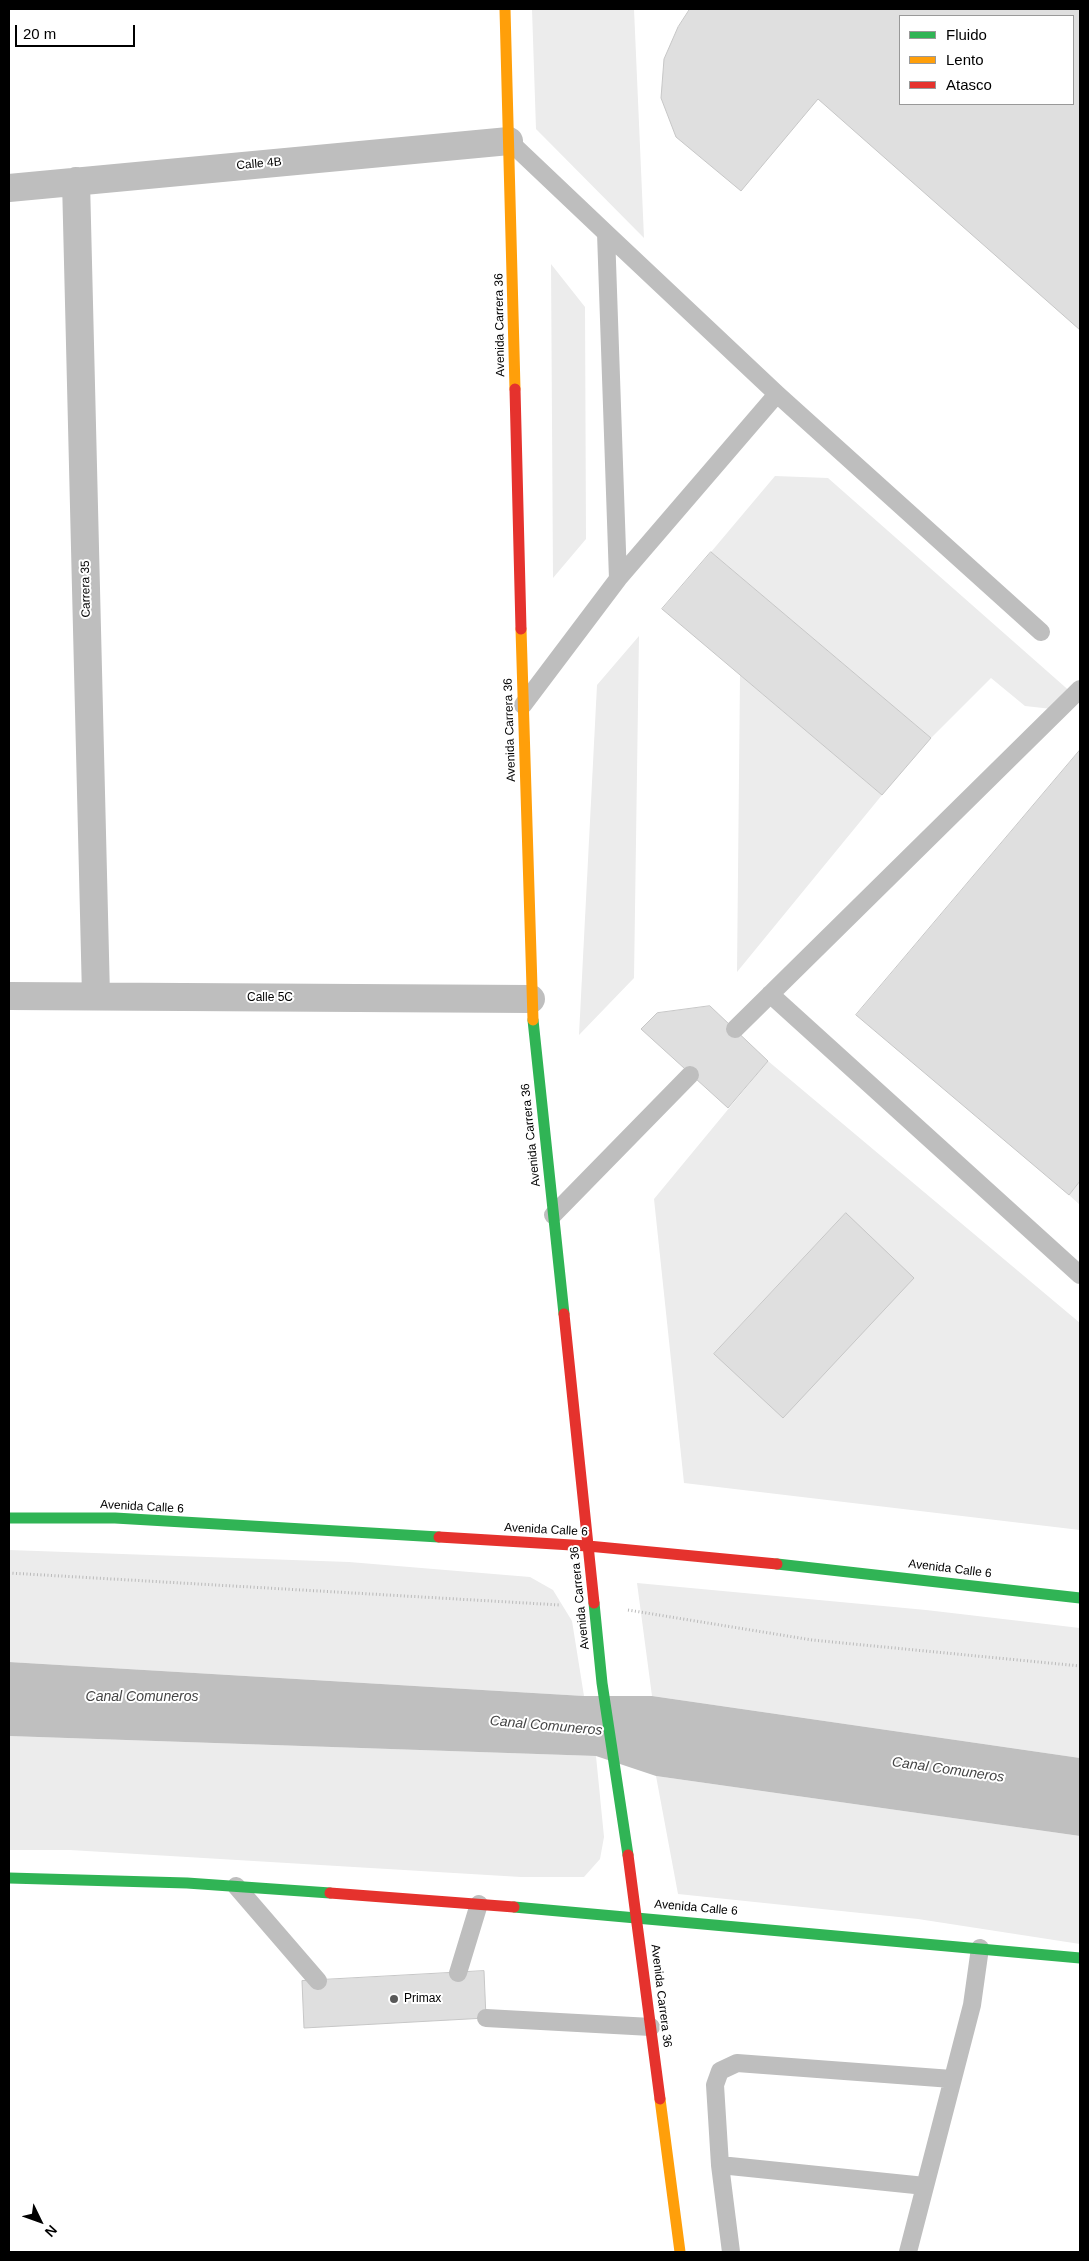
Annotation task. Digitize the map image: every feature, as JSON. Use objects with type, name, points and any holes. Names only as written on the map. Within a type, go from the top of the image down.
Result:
[{"type":"main road","name":"Avenida Carrera 36","points":[[505,9],[531,999],[602,1683],[637,1916],[680,2252]]},
{"type":"main road","name":"Avenida Calle 6","points":[[9,1518],[115,1518],[588,1546],[862,1572],[1080,1598]]},
{"type":"main road","name":"Avenida Calle 6","points":[[9,1878],[187,1882],[637,1916],[1080,1958]]},
{"type":"street","name":"Calle 4B","points":[[9,188],[509,140]]},
{"type":"street","name":"Carrera 35","points":[[76,181],[96,996]]},
{"type":"street","name":"Calle 5C","points":[[9,996],[531,999]]},
{"type":"lane","points":[[509,140],[777,394],[1041,632]]},
{"type":"lane","points":[[606,233],[618,579]]},
{"type":"lane","points":[[523,705],[618,579],[777,394]]},
{"type":"lane","points":[[735,1029],[1080,689]]},
{"type":"lane","points":[[770,994],[1080,1275]]},
{"type":"lane","points":[[553,1215],[690,1075]]},
{"type":"lane","points":[[236,1886],[318,1981]]},
{"type":"lane","points":[[458,1973],[479,1904]]},
{"type":"lane","points":[[908,2252],[972,2005],[980,1948]]},
{"type":"lane","points":[[486,2018],[651,2027]]},
{"type":"lane","points":[[731,2252],[720,2164],[715,2085],[720,2071],[737,2063],[952,2079]]},
{"type":"lane","points":[[720,2164],[925,2186]]},
{"type":"path","points":[[9,1573],[624,1609],[812,1640],[1080,1666]]},
{"type":"shaded area","points":[[532,9],[634,9],[644,238],[536,129]]},
{"type":"shaded area","points":[[551,264],[585,307],[586,539],[553,578]]},
{"type":"shaded area","points":[[775,476],[828,478],[1073,694],[1061,710],[1025,706],[991,678],[931,738],[711,552]]},
{"type":"shaded area","points":[[639,636],[634,978],[579,1035],[597,685]]},
{"type":"shaded area","points":[[740,675],[882,795],[737,972]]},
{"type":"shaded area","points":[[768,1061],[1080,1323],[1080,1530],[684,1483],[654,1199]]},
{"type":"shaded area","points":[[1080,1181],[1080,1205],[1069,1195]]},
{"type":"shaded area","points":[[9,1550],[349,1562],[530,1577],[553,1590],[572,1621],[584,1696],[9,1662]]},
{"type":"shaded area","points":[[637,1583],[926,1610],[1080,1628],[1080,1758],[652,1696]]},
{"type":"shaded area","points":[[9,1736],[596,1756],[604,1837],[600,1859],[584,1877],[521,1877],[70,1850],[9,1850]]},
{"type":"shaded area","points":[[656,1776],[1080,1836],[1080,1944],[918,1919],[678,1894]]},
{"type":"water","name":"Canal Comuneros","points":[[9,1662],[584,1696],[652,1696],[1080,1758],[1080,1836],[656,1776],[596,1756],[9,1736]]},
{"type":"building","points":[[690,9],[1080,9],[1080,330],[818,99],[741,191],[676,137],[661,98],[664,59],[678,27]]},
{"type":"building","points":[[711,552],[931,738],[882,795],[662,609]]},
{"type":"building","points":[[1080,750],[1080,1181],[1069,1195],[856,1015]]},
{"type":"building","points":[[710,1006],[768,1061],[728,1108],[641,1029],[657,1013]]},
{"type":"building","points":[[846,1213],[914,1278],[783,1418],[714,1354]]},
{"type":"building","name":"Primax","points":[[484,1971],[486,2018],[304,2028],[302,1981]]},
{"type":"traffic: fast","points":[[533,1020],[564,1314]]},
{"type":"traffic: fast","points":[[9,1518],[115,1518],[439,1537]]},
{"type":"traffic: fast","points":[[777,1564],[1080,1598]]},
{"type":"traffic: fast","points":[[594,1603],[602,1683],[628,1855]]},
{"type":"traffic: fast","points":[[9,1878],[187,1883],[330,1893]]},
{"type":"traffic: fast","points":[[514,1907],[1080,1958]]},
{"type":"traffic: slow","points":[[505,9],[515,389]]},
{"type":"traffic: slow","points":[[521,629],[533,1020]]},
{"type":"traffic: slow","points":[[660,2099],[680,2252]]},
{"type":"traffic: jam","points":[[515,389],[521,629]]},
{"type":"traffic: jam","points":[[564,1314],[594,1603]]},
{"type":"traffic: jam","points":[[439,1537],[588,1546],[777,1564]]},
{"type":"traffic: jam","points":[[628,1855],[660,2099]]},
{"type":"traffic: jam","points":[[330,1893],[514,1907]]},
{"type":"place","name":"Primax","points":[[394,1999]]}]
